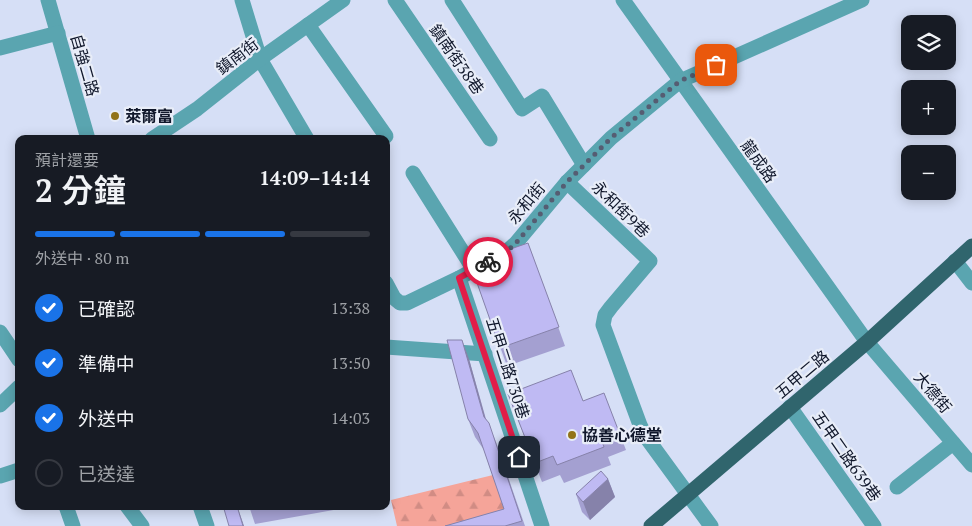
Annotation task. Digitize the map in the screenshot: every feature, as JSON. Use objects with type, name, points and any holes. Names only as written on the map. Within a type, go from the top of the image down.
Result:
[{"type":"main road","name":"五甲二路","points":[[651,526],[867,342],[972,246]]},
{"type":"street","name":"自強二路","points":[[48,0],[87,135]]},
{"type":"street","points":[[242,0],[260,59],[305,135]]},
{"type":"street","name":"鎮南街","points":[[158,135],[197,109],[260,59],[343,0]]},
{"type":"street","name":"鎮南街38巷","points":[[395,0],[490,139]]},
{"type":"street","points":[[452,0],[522,109],[542,96],[584,165]]},
{"type":"street","name":"龍成路","points":[[623,0],[867,342]]},
{"type":"street","name":"永和街","points":[[390,290],[394,298],[400,303],[407,303],[505,253],[516,243],[567,182],[611,138],[680,81],[862,0]]},
{"type":"street","points":[[308,25],[385,135]]},
{"type":"street","points":[[0,48],[58,33]]},
{"type":"street","points":[[413,172],[474,270]]},
{"type":"street","name":"永和街9巷","points":[[567,182],[650,261],[605,316],[603,325],[640,425],[687,494]]},
{"type":"street","points":[[956,261],[972,283]]},
{"type":"street","name":"五甲二路730巷","points":[[459,278],[542,526]]},
{"type":"street","points":[[0,332],[11,356]]},
{"type":"street","name":"大德街","points":[[867,342],[972,465]]},
{"type":"street","points":[[390,347],[485,354]]},
{"type":"street","points":[[0,405],[15,391]]},
{"type":"street","name":"五甲二路639巷","points":[[790,407],[874,526]]},
{"type":"street","points":[[897,487],[953,443]]},
{"type":"street","points":[[0,476],[15,471]]},
{"type":"street","points":[[687,494],[711,526]]},
{"type":"street","points":[[67,510],[73,526]]},
{"type":"street","points":[[130,510],[142,526]]},
{"type":"street","points":[[201,510],[207,526]]},
{"type":"green space","points":[[493,475],[510,526],[397,526],[391,500]]},
{"type":"building","points":[[528,243],[559,327],[500,348],[470,263]]},
{"type":"building","points":[[447,340],[462,340],[484,417],[489,423],[522,521],[505,526],[445,526],[504,509],[478,433],[468,419]]},
{"type":"building","name":"協善心德堂","points":[[571,370],[583,401],[604,393],[619,432],[601,439],[604,447],[557,465],[553,456],[535,463],[508,394]]},
{"type":"building","points":[[601,471],[608,479],[583,502],[576,494]]},
{"type":"building","points":[[224,510],[238,510],[243,526],[229,526]]},
{"type":"way so far","points":[[488,262],[505,253],[516,243],[567,182],[611,138],[680,81],[716,65]]},
{"type":"place","name":"萊爾富","points":[[115,116]]},
{"type":"place","name":"協善心德堂","points":[[572,435]]},
{"type":"route","points":[[488,262],[459,278],[519,457]]}]
